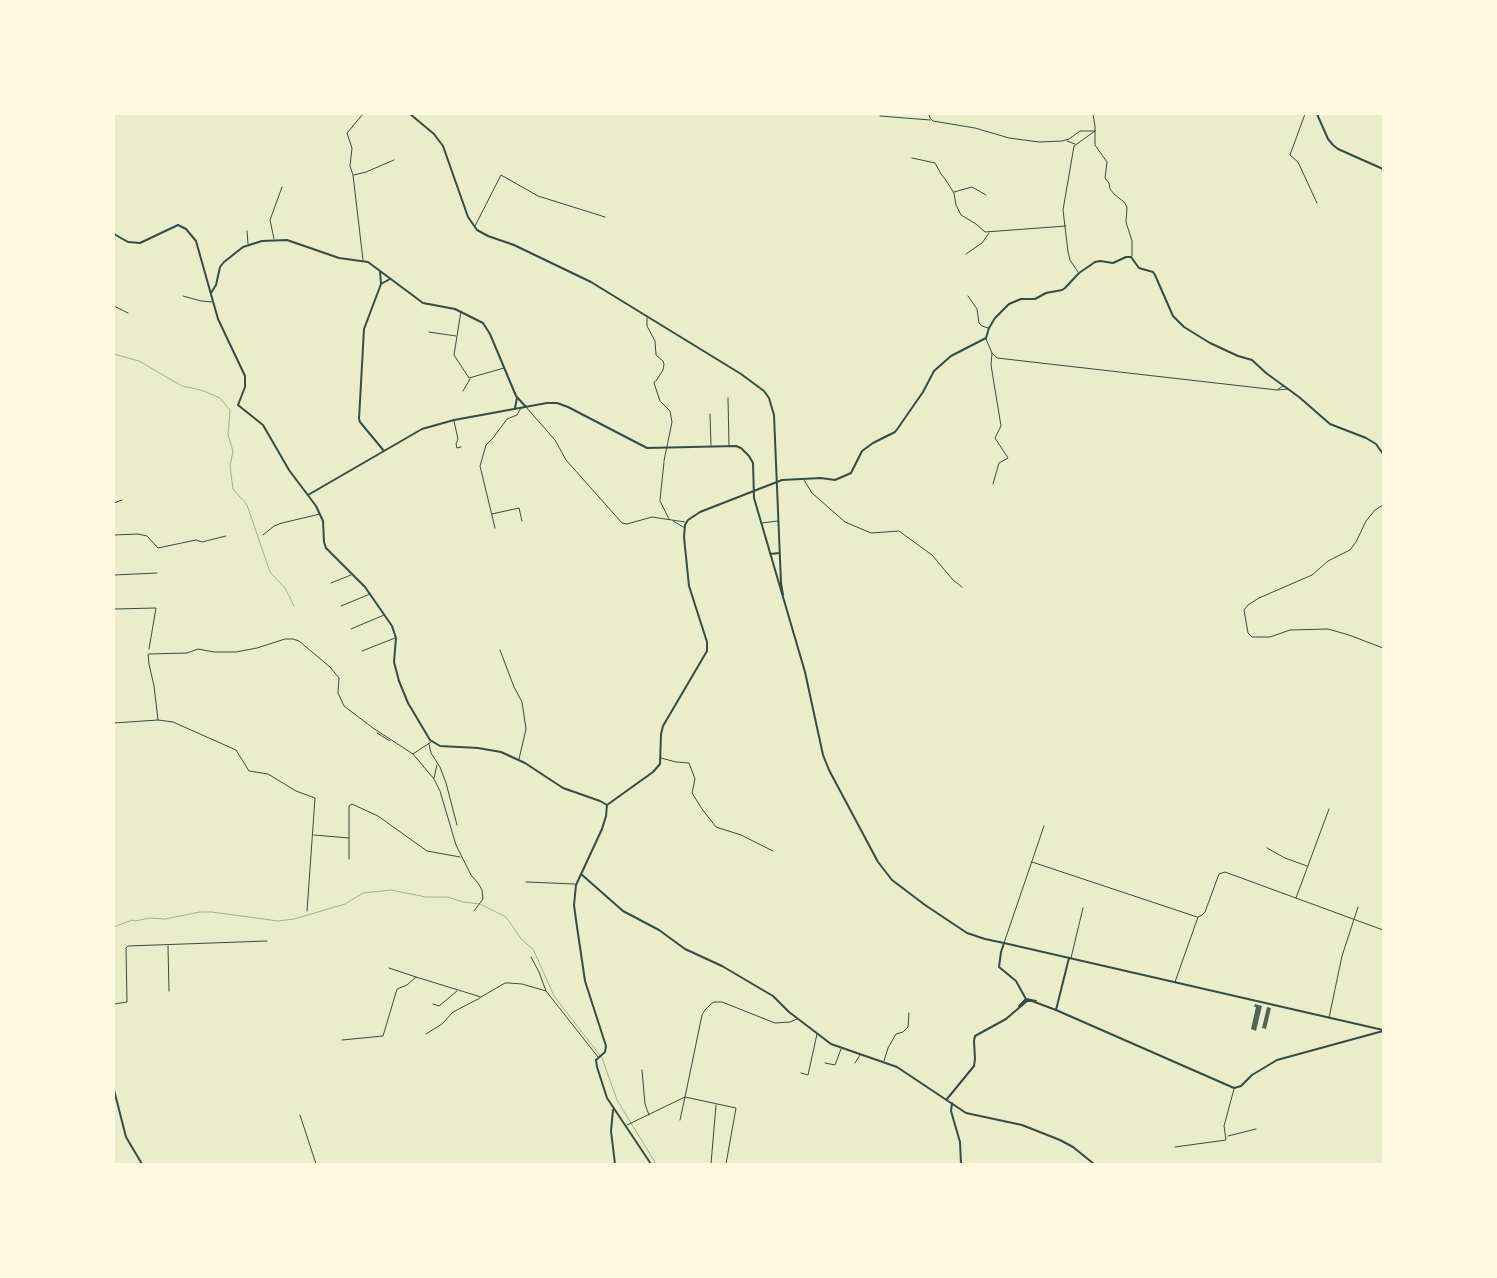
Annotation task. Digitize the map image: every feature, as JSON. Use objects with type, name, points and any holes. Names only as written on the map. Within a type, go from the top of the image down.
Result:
[{"type":"street","points":[[363,114],[347,133],[352,148],[350,166],[353,175],[363,261]]},
{"type":"street","points":[[410,114],[437,137],[444,146],[468,217],[475,227],[488,236],[514,245],[591,282],[741,374],[764,391],[773,406],[781,583],[785,604]]},
{"type":"street","points":[[929,114],[931,120]]},
{"type":"street","points":[[1094,114],[1095,145],[1107,162],[1105,178],[1109,182],[1110,189],[1128,207],[1126,222],[1132,241],[1131,257],[1139,268],[1153,272],[1175,320],[1184,328],[1210,343],[1238,356],[1249,358],[1330,424],[1366,438],[1376,444],[1383,454]]},
{"type":"street","points":[[1305,114],[1290,155],[1298,162],[1317,203]]},
{"type":"street","points":[[1317,114],[1328,139],[1338,149],[1383,169]]},
{"type":"street","points":[[880,116],[931,120],[975,128],[1009,138],[1046,143],[1065,140],[1080,131],[1095,131]]},
{"type":"street","points":[[1079,273],[1070,260],[1063,210],[1075,144],[1095,131]]},
{"type":"street","points":[[1065,140],[1075,144]]},
{"type":"street","points":[[912,158],[935,163],[954,193],[956,205],[962,215],[984,232],[1066,226]]},
{"type":"street","points":[[353,175],[366,172],[394,160]]},
{"type":"street","points":[[475,227],[501,175],[538,196],[605,217]]},
{"type":"street","points":[[274,239],[270,220],[282,187]]},
{"type":"street","points":[[954,193],[972,187],[986,195]]},
{"type":"street","points":[[114,234],[128,242],[140,244],[174,226],[183,227],[196,241],[220,324],[245,376],[245,388],[238,405],[263,425],[283,461],[316,506],[320,514],[326,548],[370,594],[385,614],[395,633],[394,662],[400,686],[408,704],[432,742],[440,746],[487,749],[519,759],[563,788],[600,800],[607,805]]},
{"type":"street","points":[[247,231],[248,245]]},
{"type":"street","points":[[966,254],[985,240],[990,232]]},
{"type":"street","points":[[211,293],[216,285],[222,264],[248,245],[274,239],[287,240],[338,258],[363,261],[380,270],[423,303],[461,312],[486,326],[521,408],[517,415],[508,418],[504,422],[486,446],[480,462],[480,469],[495,528]]},
{"type":"street","points":[[1131,257],[1126,257],[1113,263],[1095,262],[1079,273],[1062,290],[1046,293],[1038,298],[1021,299],[1009,304],[995,318],[989,328],[986,338],[992,353],[997,358],[1277,390],[1289,389]]},
{"type":"street","points":[[380,270],[382,283]]},
{"type":"street","points":[[382,278],[386,275]]},
{"type":"street","points":[[384,450],[359,419],[364,329],[386,275]]},
{"type":"street","points":[[382,283],[391,279]]},
{"type":"street","points":[[183,296],[213,302]]},
{"type":"street","points":[[968,296],[978,309],[979,323],[989,328]]},
{"type":"street","points":[[114,306],[128,312]]},
{"type":"street","points":[[461,312],[454,355],[471,379]]},
{"type":"street","points":[[646,316],[647,326],[655,341],[656,356],[663,360],[664,364],[663,370],[654,383],[661,402],[672,414],[672,427],[664,461],[660,501],[670,520],[685,528]]},
{"type":"street","points":[[429,332],[456,336]]},
{"type":"street","points":[[519,402],[526,407],[555,440],[566,460],[622,523],[627,524],[652,517],[686,522],[700,512],[777,481],[821,478],[835,480],[851,473],[854,470],[858,456],[867,447],[898,428],[934,371],[951,356],[986,338]]},
{"type":"street","points":[[992,353],[991,365],[1001,426],[995,438],[1008,458],[1000,462],[993,484]]},
{"type":"street","points":[[463,391],[471,379],[504,368]]},
{"type":"street","points":[[1277,390],[1284,385]]},
{"type":"street","points":[[728,398],[729,446]]},
{"type":"street","points":[[515,409],[519,402]]},
{"type":"street","points":[[308,495],[422,429],[454,420],[547,403],[564,405],[641,446],[652,448],[711,446],[741,448],[752,460],[754,468],[754,498],[805,672],[829,770],[878,862],[888,876],[904,890],[967,933],[984,940],[1070,958],[1383,1031]]},
{"type":"street","points":[[710,414],[711,446]]},
{"type":"street","points":[[454,420],[458,439],[457,448],[462,448]]},
{"type":"street","points":[[803,479],[812,493],[845,522],[871,533],[899,531],[932,555],[946,573],[962,587]]},
{"type":"street","points":[[114,503],[122,500]]},
{"type":"street","points":[[1383,505],[1374,510],[1350,550],[1328,561],[1312,575],[1259,598],[1244,610],[1248,633],[1252,637],[1270,637],[1290,630],[1312,631],[1328,629],[1383,648]]},
{"type":"street","points":[[492,514],[518,508],[522,521]]},
{"type":"street","points":[[263,535],[274,526],[282,523],[320,514]]},
{"type":"street","points":[[761,524],[779,520]]},
{"type":"street","points":[[607,805],[653,772],[660,764],[660,734],[663,726],[705,657],[708,647],[689,586],[684,537],[686,522]]},
{"type":"street","points":[[114,535],[138,534],[147,536],[158,548],[196,540],[202,542],[226,536]]},
{"type":"street","points":[[770,554],[780,553]]},
{"type":"street","points":[[114,575],[157,573]]},
{"type":"street","points":[[331,583],[352,575]]},
{"type":"street","points":[[341,606],[370,594]]},
{"type":"street","points":[[114,609],[156,608],[149,649]]},
{"type":"street","points":[[351,628],[385,614]]},
{"type":"street","points":[[362,651],[396,638]]},
{"type":"street","points":[[158,720],[154,686],[147,656],[150,653],[187,653],[198,649],[214,652],[242,651],[258,648],[280,640],[293,639],[299,641],[331,668],[340,680],[338,694],[344,706],[393,742]]},
{"type":"street","points":[[500,650],[514,687],[522,702],[526,729],[519,759]]},
{"type":"street","points":[[114,723],[158,720],[174,722],[236,750],[249,770],[268,774],[296,791],[312,795],[316,801],[307,911]]},
{"type":"street","points":[[377,733],[413,754],[434,779],[440,791],[450,828],[461,858],[470,875],[478,882],[482,890],[483,899],[474,911]]},
{"type":"street","points":[[413,754],[432,742]]},
{"type":"street","points":[[428,744],[446,783],[457,825]]},
{"type":"street","points":[[661,758],[676,762],[689,762],[695,779],[692,793],[716,827],[741,835],[773,851]]},
{"type":"street","points":[[434,779],[438,765]]},
{"type":"street","points":[[349,859],[349,806],[352,804],[378,816],[424,849],[461,858]]},
{"type":"street","points":[[607,805],[602,829],[576,885],[574,905],[585,981],[606,1049],[595,1062],[605,1094],[613,1109],[651,1164]]},
{"type":"street","points":[[1296,898],[1330,809]]},
{"type":"street","points":[[1026,1000],[1016,981],[1000,967],[1001,952],[1044,826]]},
{"type":"street","points":[[313,835],[349,838]]},
{"type":"street","points":[[1267,848],[1285,858],[1308,866]]},
{"type":"street","points":[[1032,862],[1198,917]]},
{"type":"street","points":[[1175,982],[1198,917],[1205,912],[1221,872],[1383,930]]},
{"type":"street","points":[[581,873],[623,911],[659,930],[684,949],[722,966],[773,996],[798,1019],[831,1044],[897,1066],[969,1114],[1022,1125],[1060,1140],[1073,1147],[1094,1164]]},
{"type":"street","points":[[526,882],[576,885]]},
{"type":"street","points":[[1329,1018],[1342,956],[1358,907]]},
{"type":"street","points":[[1056,1010],[1083,908]]},
{"type":"street","points":[[114,1004],[127,1002],[126,948],[267,941]]},
{"type":"street","points":[[168,945],[169,991]]},
{"type":"street","points":[[531,957],[546,991],[599,1058]]},
{"type":"street","points":[[389,968],[480,997]]},
{"type":"street","points":[[342,1040],[383,1036],[397,988],[407,985],[416,978]]},
{"type":"street","points":[[426,1034],[442,1024],[452,1012],[505,983],[522,984],[546,991]]},
{"type":"street","points":[[433,1004],[439,1006],[458,990]]},
{"type":"street","points":[[947,1098],[974,1066],[975,1036],[1006,1019],[1026,1000],[1032,999],[1234,1088],[1241,1086],[1252,1075],[1277,1060],[1383,1031]]},
{"type":"street","points":[[680,1120],[702,1015],[711,1004],[722,1002],[775,1023],[790,1022],[798,1019]]},
{"type":"street","points":[[884,1061],[888,1048],[896,1034],[903,1032],[908,1027],[908,1013]]},
{"type":"street","points":[[1372,1034],[1373,1029]]},
{"type":"street","points":[[802,1073],[808,1075],[817,1033]]},
{"type":"street","points":[[825,1063],[835,1065],[841,1048]]},
{"type":"street","points":[[855,1063],[860,1054]]},
{"type":"street","points":[[642,1070],[645,1104],[649,1116]]},
{"type":"street","points":[[1227,1136],[1224,1126],[1234,1088]]},
{"type":"street","points":[[114,1090],[126,1136],[142,1164]]},
{"type":"street","points":[[626,1126],[685,1097],[736,1108],[726,1164]]},
{"type":"street","points":[[952,1102],[951,1111],[960,1142],[962,1164]]},
{"type":"street","points":[[711,1164],[716,1104]]},
{"type":"street","points":[[613,1109],[611,1131],[616,1164]]},
{"type":"street","points":[[300,1115],[316,1164]]},
{"type":"street","points":[[1175,1148],[1226,1140],[1227,1136],[1256,1129]]},
{"type":"building","points":[[1255,1004],[1262,1006],[1256,1031],[1251,1029]]},
{"type":"building","points":[[1267,1007],[1271,1008],[1266,1029],[1262,1028]]},
{"type":"waterway","points":[[114,354],[139,361],[182,386],[201,390],[220,398],[230,410],[228,435],[233,451],[230,466],[233,489],[247,505],[270,572],[285,588],[294,606]]},
{"type":"waterway","points":[[114,927],[132,920],[165,919],[200,912],[278,921],[294,919],[345,904],[363,893],[391,890],[426,897],[448,897],[463,902],[480,904],[506,917],[522,940],[533,949],[554,996],[602,1058],[617,1100],[656,1164]]}]
